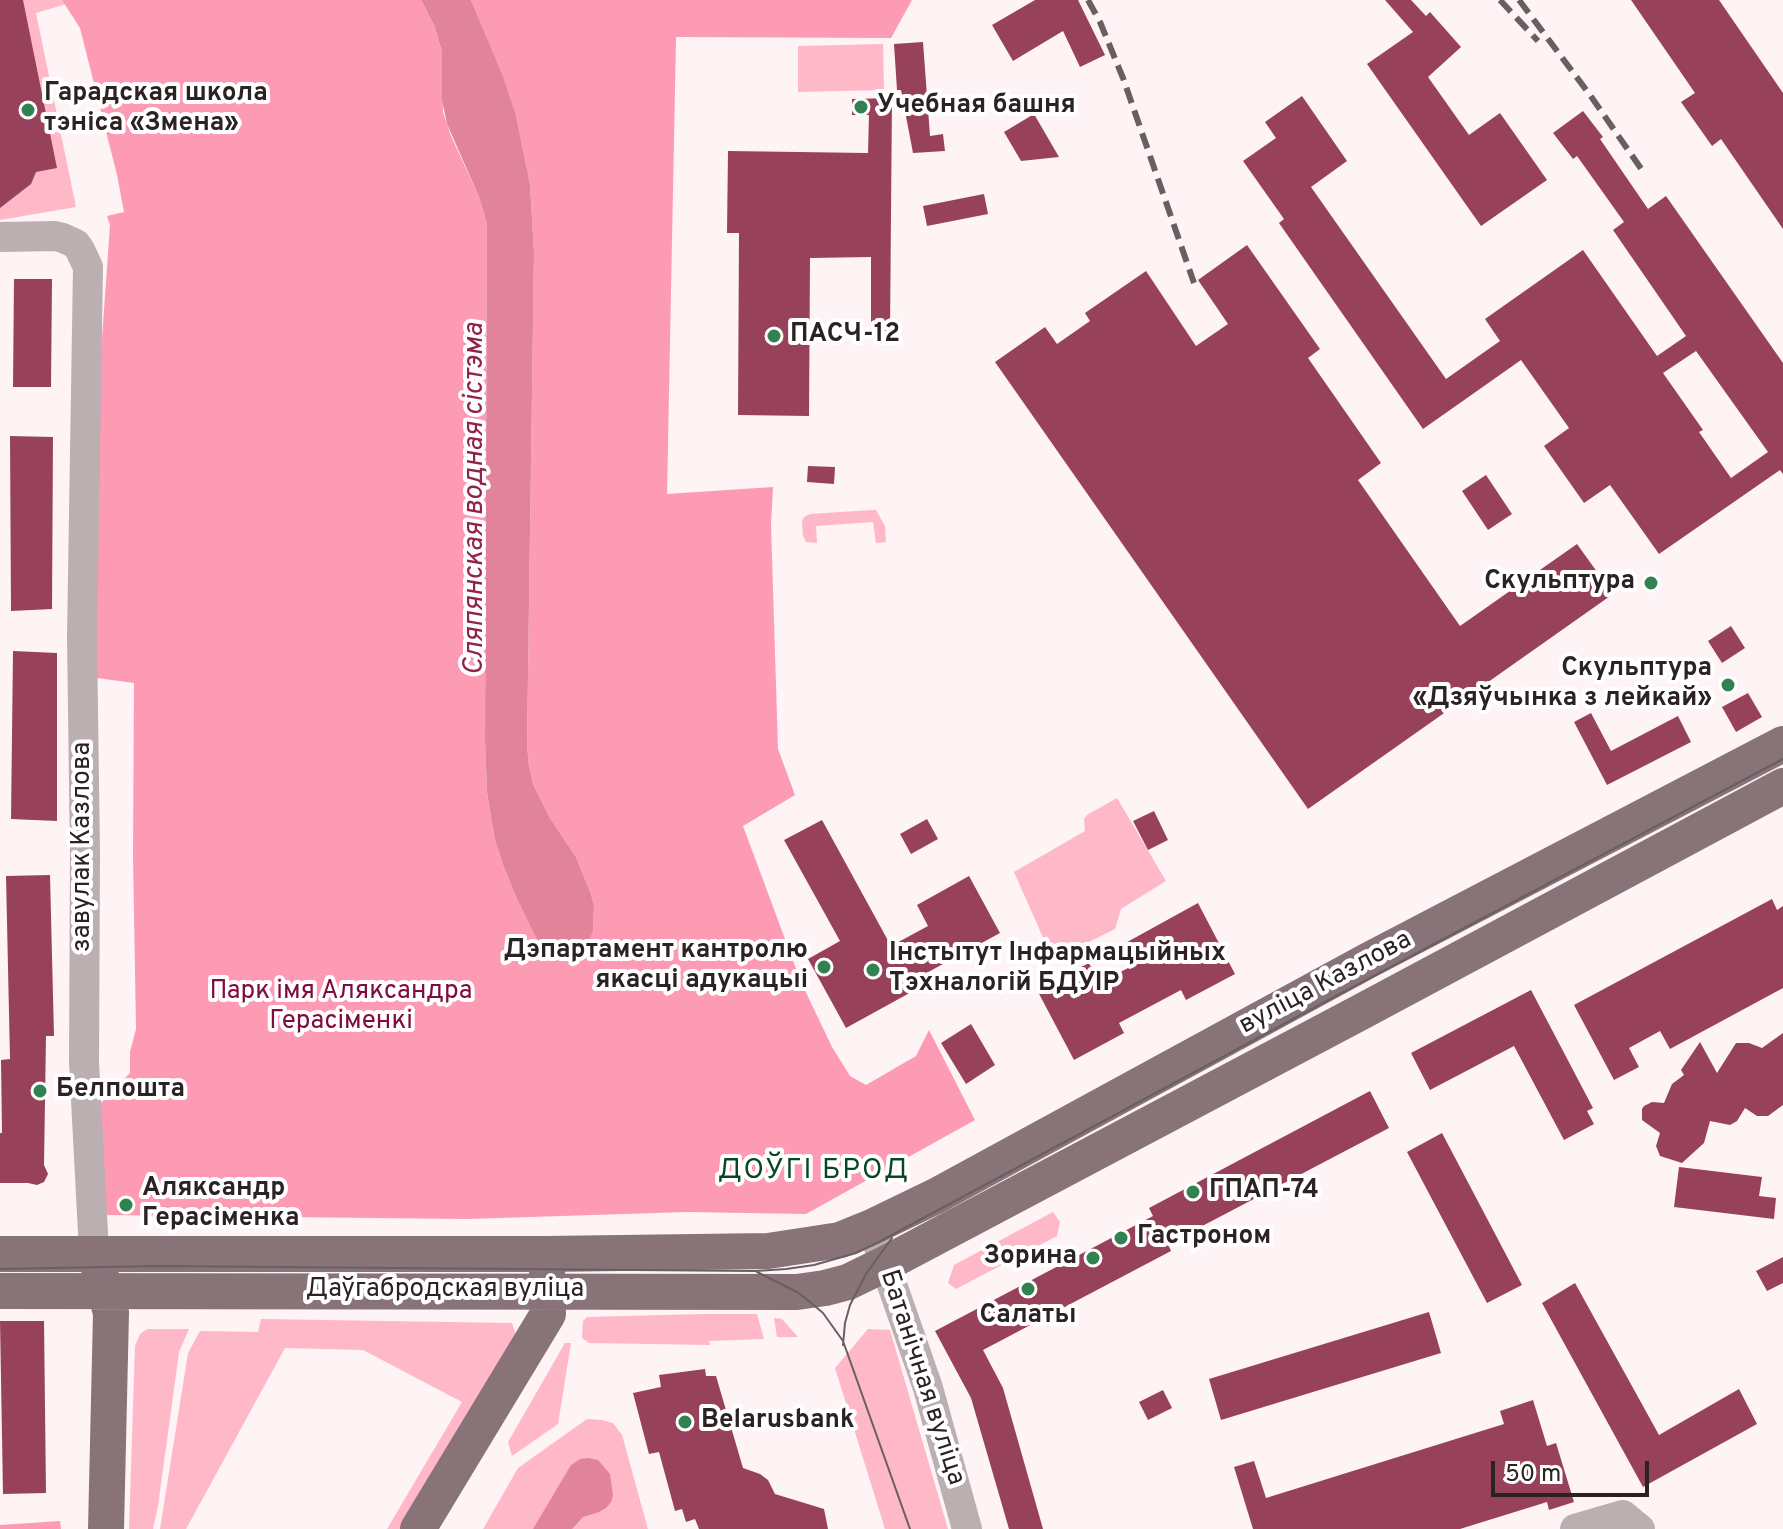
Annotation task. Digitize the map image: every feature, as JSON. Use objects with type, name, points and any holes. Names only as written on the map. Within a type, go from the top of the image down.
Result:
[{"type":"main road","name":"вуліца Казлова","points":[[872,1227],[936,1196],[1369,960],[1783,744]]},
{"type":"main road","name":"вуліца Казлова","points":[[885,1264],[1783,786]]},
{"type":"main road","name":"Даўгабродская вуліца","points":[[0,1254],[768,1251],[840,1240],[872,1227]]},
{"type":"main road","name":"завулак Казлова","points":[[94,1252],[111,1313],[106,1529]]},
{"type":"main road","points":[[418,1529],[548,1314],[546,1254]]},
{"type":"main road","name":"Даўгабродская вуліца","points":[[0,1291],[797,1292],[848,1282],[885,1264]]},
{"type":"street","name":"завулак Казлова","points":[[0,237],[63,238],[76,244],[88,267],[82,638],[84,1062],[94,1252]]},
{"type":"street","name":"Батанічная вуліца","points":[[872,1227],[928,1388],[967,1529]]},
{"type":"street","points":[[1575,1529],[1623,1515],[1640,1529]]},
{"type":"shaded area","name":"Гарадская школа тэніса «Змена»","points":[[0,0],[62,0],[66,4],[36,13],[76,207],[0,220]]},
{"type":"shaded area","points":[[421,0],[471,0],[516,115],[530,184],[534,252],[527,745],[533,784],[550,818],[576,857],[594,906],[593,931],[588,942],[581,951],[569,956],[551,953],[536,937],[503,865],[491,818],[485,741],[487,224],[479,197],[447,124],[442,100],[442,52],[434,25]]},
{"type":"shaded area","points":[[883,44],[884,90],[798,92],[798,46]]},
{"type":"shaded area","points":[[876,510],[885,526],[886,542],[876,543],[873,522],[816,526],[817,543],[806,542],[803,536],[802,521],[810,514]]},
{"type":"shaded area","points":[[1117,798],[1166,881],[1121,909],[1115,929],[1053,960],[1014,872],[1085,831],[1084,819],[1087,815]]},
{"type":"shaded area","points":[[1053,1212],[1060,1222],[1057,1236],[956,1289],[948,1283],[954,1265]]},
{"type":"shaded area","points":[[757,1314],[764,1339],[709,1341],[710,1345],[589,1343],[582,1338],[583,1321],[587,1317]]},
{"type":"shaded area","points":[[774,1318],[782,1319],[798,1337],[777,1337]]},
{"type":"shaded area","points":[[261,1319],[512,1323],[515,1332],[513,1346],[404,1529],[387,1529],[462,1402],[363,1350],[285,1348],[186,1529],[160,1529],[188,1353],[200,1331],[258,1332]]},
{"type":"shaded area","points":[[147,1329],[189,1329],[179,1352],[153,1529],[129,1529],[135,1346],[140,1334]]},
{"type":"shaded area","points":[[868,1329],[890,1330],[948,1529],[885,1529],[835,1368]]},
{"type":"shaded area","points":[[565,1343],[571,1343],[558,1424],[512,1456],[508,1442]]},
{"type":"shaded area","points":[[587,1419],[613,1423],[622,1435],[648,1529],[483,1529],[518,1468]]},
{"type":"shaded area","points":[[588,1458],[598,1460],[610,1474],[611,1502],[599,1512],[583,1517],[572,1529],[533,1529],[571,1465]]},
{"type":"green space","name":"Парк імя Аляксандра Герасіменкі","points":[[62,0],[421,0],[434,25],[442,52],[443,112],[479,197],[487,224],[485,741],[491,818],[503,865],[536,936],[542,945],[575,954],[581,951],[593,931],[594,906],[576,857],[550,818],[533,784],[527,745],[534,252],[530,184],[516,115],[471,0],[912,0],[891,38],[676,37],[667,494],[773,487],[771,525],[778,749],[795,795],[743,826],[801,982],[832,1047],[850,1076],[866,1085],[916,1056],[929,1030],[975,1120],[806,1214],[687,1212],[467,1219],[103,1215],[101,1103],[130,1073],[130,1052],[136,1029],[134,683],[97,678],[97,409],[110,225],[107,216],[124,212],[80,28]]},
{"type":"green space","points":[[60,1521],[61,1529],[0,1529],[0,1525]]},
{"type":"building","name":"Гарадская школа тэніса «Змена»","points":[[0,0],[23,0],[57,168],[36,172],[31,184],[0,208]]},
{"type":"building","points":[[1035,0],[1078,0],[1105,55],[1080,67],[1063,31],[1013,61],[992,25]]},
{"type":"building","points":[[1385,0],[1411,0],[1426,16],[1430,12],[1461,47],[1428,77],[1469,135],[1500,113],[1547,180],[1481,226],[1367,64],[1413,32]]},
{"type":"building","points":[[1631,0],[1719,0],[1783,93],[1783,229],[1721,139],[1712,146],[1681,102],[1695,93]]},
{"type":"building","points":[[923,42],[930,136],[943,134],[945,151],[913,153],[901,90],[897,90],[894,44]]},
{"type":"building","points":[[1302,96],[1347,161],[1311,187],[1446,379],[1500,341],[1485,319],[1583,250],[1657,356],[1686,336],[1613,230],[1624,222],[1577,156],[1573,159],[1553,133],[1583,111],[1648,209],[1666,196],[1783,363],[1783,474],[1780,470],[1659,554],[1610,485],[1584,503],[1544,446],[1569,428],[1521,360],[1423,429],[1279,223],[1284,219],[1243,161],[1276,138],[1265,122]],"holes":[[[1696,351],[1768,452],[1731,478],[1699,432],[1703,430],[1663,373]]]},
{"type":"building","points":[[892,98],[890,331],[871,331],[871,257],[810,258],[809,416],[738,415],[739,233],[727,233],[728,151],[868,153],[869,115],[852,115],[852,99]]},
{"type":"building","points":[[1034,114],[1059,157],[1021,161],[1004,132]]},
{"type":"building","points":[[984,194],[988,214],[927,226],[923,206]]},
{"type":"building","points":[[1247,245],[1320,349],[1308,358],[1381,463],[1358,480],[1460,626],[1577,544],[1613,594],[1308,809],[995,362],[1045,327],[1057,344],[1090,321],[1085,313],[1146,271],[1196,346],[1228,324],[1198,280]]},
{"type":"building","points":[[14,279],[52,279],[51,387],[13,387]]},
{"type":"building","points":[[10,436],[53,437],[52,609],[11,611]]},
{"type":"building","points":[[808,466],[835,467],[834,484],[807,482]]},
{"type":"building","points":[[1486,475],[1512,514],[1488,530],[1462,491]]},
{"type":"building","points":[[1731,626],[1745,648],[1722,663],[1708,641]]},
{"type":"building","points":[[13,651],[57,653],[57,821],[11,819]]},
{"type":"building","points":[[1748,693],[1762,717],[1736,732],[1722,707]]},
{"type":"building","points":[[1591,713],[1611,751],[1678,716],[1691,742],[1607,785],[1574,722]]},
{"type":"building","points":[[1154,811],[1168,840],[1148,850],[1133,821]]},
{"type":"building","points":[[927,819],[938,839],[911,854],[900,834]]},
{"type":"building","points":[[822,820],[891,946],[928,926],[917,905],[969,876],[1000,933],[910,982],[915,990],[846,1028],[808,959],[840,941],[784,840]]},
{"type":"building","points":[[50,875],[54,1036],[46,1036],[44,1165],[48,1174],[44,1182],[37,1185],[0,1183],[1,1060],[10,1059],[6,876]]},
{"type":"building","points":[[1772,899],[1777,910],[1783,906],[1783,988],[1670,1049],[1660,1031],[1629,1048],[1639,1067],[1614,1080],[1574,1005]]},
{"type":"building","points":[[1198,903],[1235,974],[1186,1000],[1181,990],[1119,1023],[1124,1033],[1074,1060],[1037,990],[1089,963],[1099,983],[1130,967],[1120,946]]},
{"type":"building","points":[[1531,990],[1593,1108],[1587,1111],[1594,1124],[1564,1140],[1514,1046],[1430,1090],[1411,1053]]},
{"type":"building","points":[[971,1024],[995,1065],[966,1084],[941,1043]]},
{"type":"building","points":[[1783,1033],[1783,1105],[1768,1116],[1757,1116],[1745,1108],[1737,1121],[1730,1125],[1710,1121],[1704,1143],[1682,1163],[1660,1156],[1656,1146],[1660,1133],[1642,1120],[1642,1109],[1652,1102],[1664,1103],[1672,1084],[1684,1075],[1681,1070],[1700,1042],[1717,1073],[1736,1043],[1749,1043],[1762,1048]]},
{"type":"building","points":[[1370,1091],[1389,1128],[1168,1244],[1171,1251],[983,1350],[1003,1388],[1043,1529],[1009,1529],[971,1398],[935,1331],[1153,1216],[1149,1208]]},
{"type":"building","points":[[1442,1133],[1522,1285],[1487,1303],[1407,1152]]},
{"type":"building","points":[[1679,1167],[1762,1177],[1759,1196],[1776,1198],[1774,1219],[1674,1207]]},
{"type":"building","points":[[1783,1257],[1783,1283],[1767,1291],[1756,1271]]},
{"type":"building","points":[[1575,1283],[1659,1435],[1739,1389],[1757,1424],[1643,1487],[1542,1303]]},
{"type":"building","points":[[1429,1312],[1441,1353],[1221,1420],[1209,1379]]},
{"type":"building","points":[[0,1321],[44,1321],[46,1493],[3,1494]]},
{"type":"building","name":"Belarusbank","points":[[705,1369],[706,1376],[716,1376],[743,1468],[768,1480],[775,1494],[824,1509],[828,1529],[699,1529],[695,1519],[686,1522],[682,1509],[675,1511],[659,1452],[649,1454],[633,1393],[661,1387],[659,1375]]},
{"type":"building","points":[[1163,1390],[1172,1408],[1148,1420],[1139,1402]]},
{"type":"building","points":[[1533,1400],[1547,1446],[1556,1443],[1574,1502],[1549,1510],[1547,1502],[1460,1529],[1253,1529],[1234,1467],[1254,1461],[1266,1498],[1504,1424],[1500,1411]]},
{"type":"tram line","points":[[0,1269],[158,1266],[756,1271],[814,1265],[856,1253],[1783,759]]},
{"type":"tram line","points":[[843,1345],[850,1305],[866,1274],[892,1238]]},
{"type":"tram line","points":[[757,1272],[810,1302],[823,1313],[843,1341],[910,1529]]},
{"type":"railway","points":[[1088,0],[1123,78],[1194,283]]},
{"type":"railway","points":[[1500,0],[1538,41]]},
{"type":"railway","points":[[1519,0],[1642,170]]},
{"type":"place","name":"Учебная башня","points":[[861,107]]},
{"type":"place","name":"Гарадская школа тэніса «Змена»","points":[[28,110]]},
{"type":"place","name":"ПАСЧ-12","points":[[774,336]]},
{"type":"place","name":"Скульптура","points":[[1651,583]]},
{"type":"place","name":"Скульптура «Дзяўчынка з лейкай»","points":[[1728,685]]},
{"type":"place","name":"Дэпартамент кантролю якасці адукацыі","points":[[824,967]]},
{"type":"place","name":"Інстытут Інфармацыйных Тэхналогій БДУІР","points":[[873,970]]},
{"type":"place","name":"Белпошта","points":[[40,1091]]},
{"type":"place","name":"ГПАП-74","points":[[1193,1192]]},
{"type":"place","name":"Аляксандр Герасіменка","points":[[126,1205]]},
{"type":"place","name":"Гастроном","points":[[1121,1238]]},
{"type":"place","name":"Зорина","points":[[1093,1258]]},
{"type":"place","name":"Салаты","points":[[1028,1289]]},
{"type":"place","name":"Belarusbank","points":[[685,1422]]},
{"type":"district","name":"ДОЎГІ БРОД","points":[[814,1172]]},
{"type":"water label","name":"Сляпянская водная сістэма","points":[[476,499]]}]
